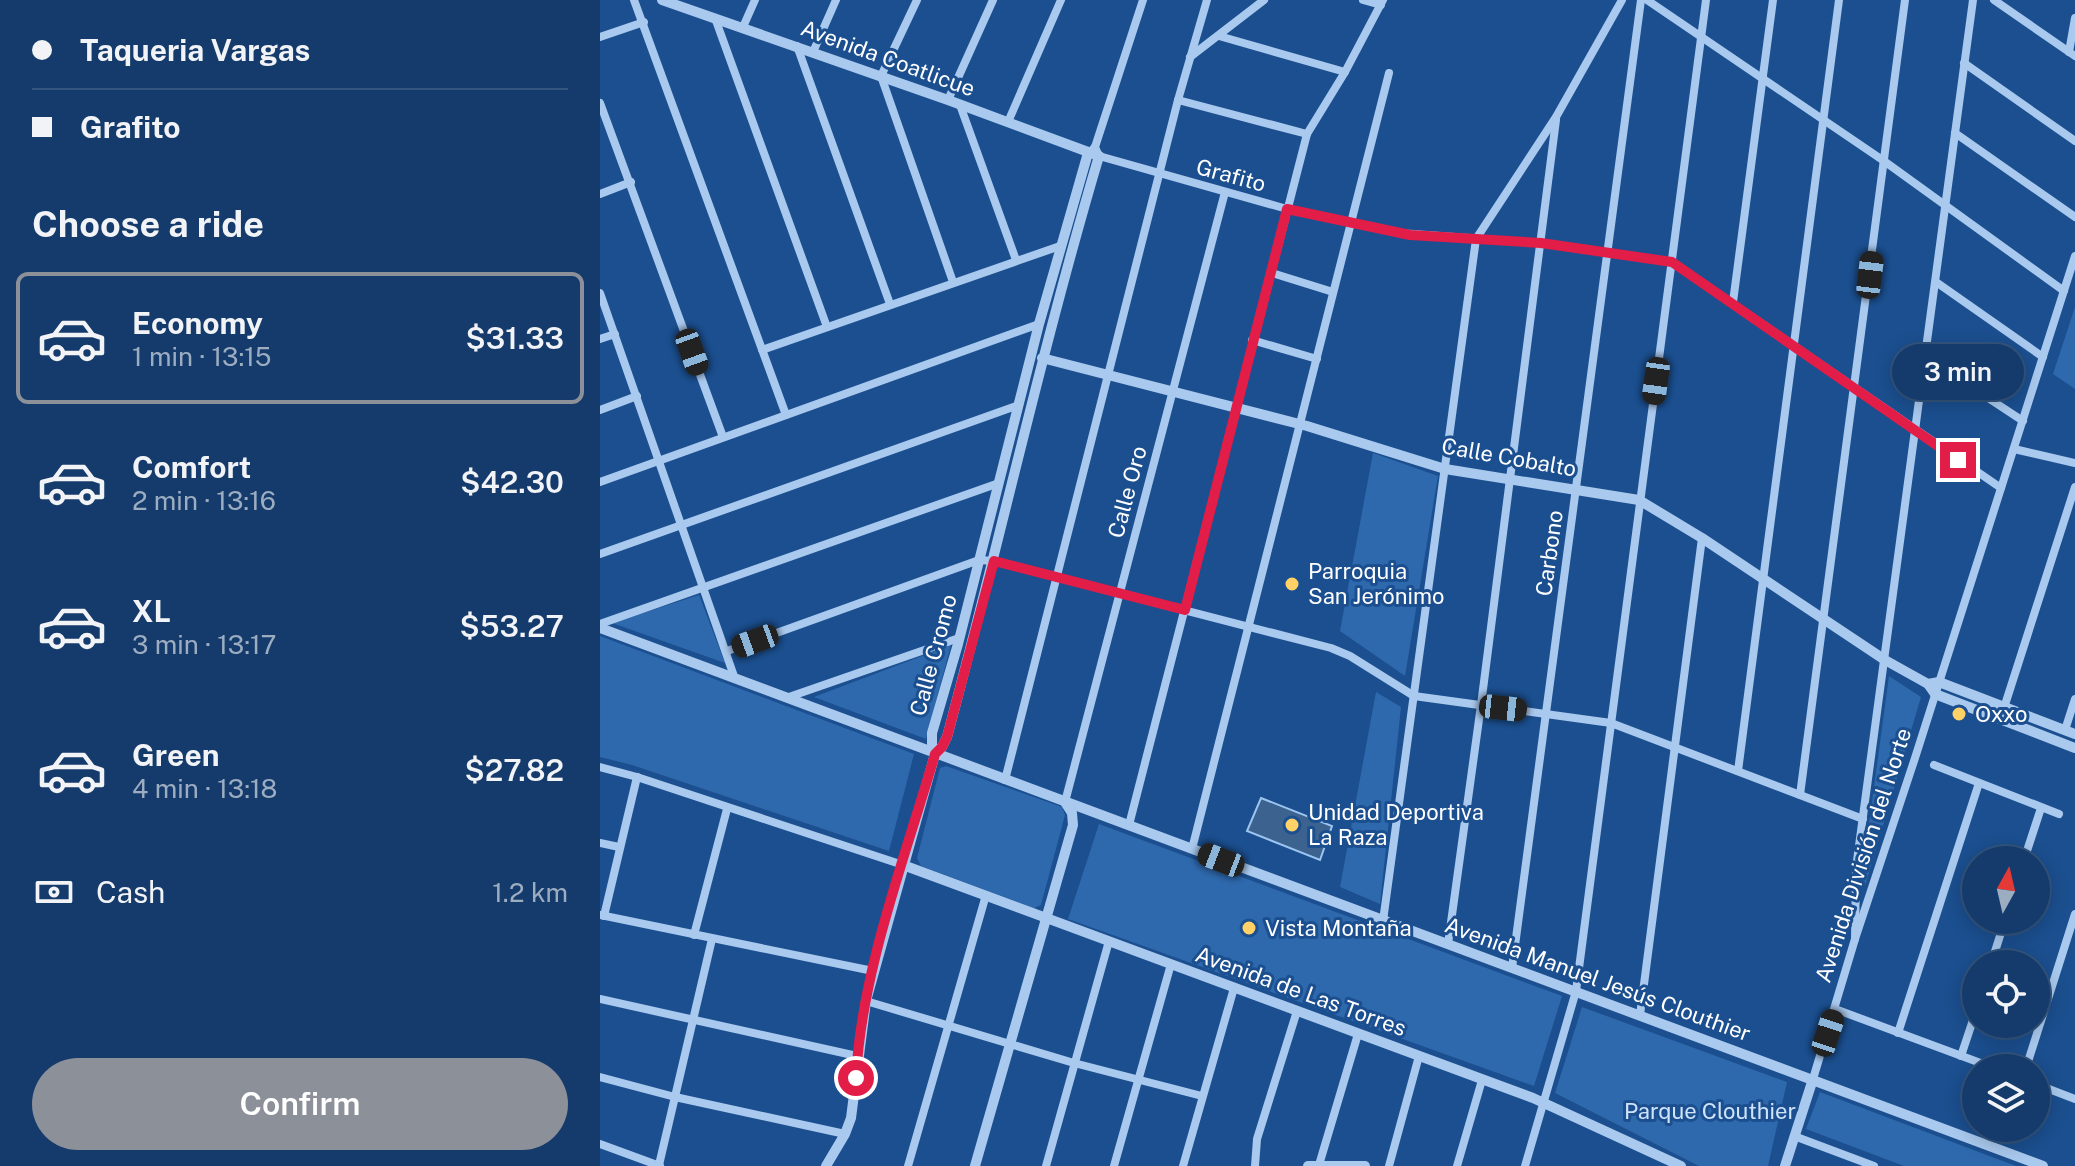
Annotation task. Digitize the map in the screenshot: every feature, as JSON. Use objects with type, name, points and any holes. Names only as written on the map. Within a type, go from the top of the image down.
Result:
[{"type":"street","points":[[634,0],[786,415]]},
{"type":"street","points":[[743,27],[755,0]]},
{"type":"street","points":[[813,52],[836,0]]},
{"type":"street","points":[[917,0],[881,76],[953,282]]},
{"type":"street","points":[[948,100],[993,0]]},
{"type":"street","points":[[1008,122],[1061,0]]},
{"type":"street","name":"Calle Cromo","points":[[1094,152],[994,561],[947,737],[935,754],[932,733],[1060,246],[1143,0]]},
{"type":"street","points":[[1005,780],[1178,100],[1207,0]]},
{"type":"street","points":[[1190,57],[1264,0]]},
{"type":"street","points":[[1129,825],[1307,134],[1345,72],[1382,2],[1363,0]]},
{"type":"street","points":[[1383,921],[1476,239],[1556,117],[1622,0]]},
{"type":"street","points":[[1644,0],[1884,161],[2064,291]]},
{"type":"street","name":"Carbono","points":[[1512,968],[1607,251],[1644,0]]},
{"type":"street","points":[[1525,1166],[1576,991],[1706,0]]},
{"type":"street","points":[[1733,302],[1773,0]]},
{"type":"street","points":[[1738,771],[1839,0]]},
{"type":"street","points":[[1800,795],[1905,0]]},
{"type":"street","points":[[1855,939],[1855,878],[1973,0]]},
{"type":"street","points":[[1994,0],[2072,54],[2075,18]]},
{"type":"street","name":"Avenida Coatlicue","points":[[669,1],[1094,152]]},
{"type":"street","points":[[715,18],[827,327]]},
{"type":"street","points":[[600,37],[644,22]]},
{"type":"street","points":[[1219,36],[1345,72]]},
{"type":"street","points":[[797,46],[890,304]]},
{"type":"street","points":[[1964,63],[2075,141]]},
{"type":"street","points":[[1192,849],[1389,73]]},
{"type":"street","points":[[1178,100],[1307,134]]},
{"type":"street","points":[[600,103],[723,437]]},
{"type":"street","points":[[960,105],[1016,260]]},
{"type":"street","points":[[1448,944],[1556,117]]},
{"type":"street","points":[[1955,133],[2075,217]]},
{"type":"street","name":"Grafito","points":[[1094,152],[1161,175],[1351,224],[1410,235],[1541,243],[1672,262],[2001,488]]},
{"type":"street","points":[[600,194],[631,182]]},
{"type":"street","name":"Calle Oro","points":[[1065,802],[1225,192]]},
{"type":"street","points":[[762,350],[1060,246]]},
{"type":"street","points":[[2075,256],[2014,449],[1933,683],[1935,694],[2075,748]]},
{"type":"street","points":[[1272,273],[1333,292]]},
{"type":"street","points":[[1936,282],[2043,357]]},
{"type":"street","points":[[600,293],[735,679]]},
{"type":"street","points":[[600,482],[1039,324]]},
{"type":"street","points":[[600,339],[615,334]]},
{"type":"street","points":[[1252,340],[1317,359]]},
{"type":"street","points":[[1926,357],[2023,421]]},
{"type":"street","name":"Calle Cobalto","points":[[1042,358],[1236,407],[1445,469],[1639,500],[1702,538],[1885,660],[1933,683],[2070,732]]},
{"type":"street","points":[[600,410],[637,396]]},
{"type":"street","points":[[600,554],[1019,405]]},
{"type":"street","points":[[2014,449],[2075,463]]},
{"type":"street","points":[[600,626],[704,586],[999,483]]},
{"type":"street","points":[[2000,721],[2075,487]]},
{"type":"street","points":[[1640,1015],[1702,538]]},
{"type":"street","points":[[727,651],[979,560],[994,561],[1331,648],[1359,661],[1414,696],[1611,723],[1863,819]]},
{"type":"street","name":"Avenida Manuel Jesús Clouthier","points":[[600,626],[935,754],[2043,1166]]},
{"type":"street","points":[[786,698],[959,638]]},
{"type":"street","name":"Avenida División del Norte","points":[[1785,1166],[1935,694]]},
{"type":"street","points":[[2070,732],[2075,699]]},
{"type":"street","points":[[826,1166],[845,1134],[853,1102],[857,1056],[873,971],[935,754]]},
{"type":"street","points":[[1934,765],[2059,814]]},
{"type":"street","points":[[600,767],[903,865]]},
{"type":"street","points":[[637,777],[602,916],[873,971]]},
{"type":"street","points":[[1898,1033],[1979,783]]},
{"type":"street","points":[[975,1166],[1073,825],[1072,813],[1065,802]]},
{"type":"street","points":[[2029,846],[2041,808]]},
{"type":"street","points":[[694,935],[727,809]]},
{"type":"street","points":[[1073,825],[1084,815],[1103,816]]},
{"type":"street","points":[[600,843],[619,847]]},
{"type":"street","name":"Avenida de Las Torres","points":[[903,865],[1545,1102],[1681,1166]]},
{"type":"street","points":[[908,1166],[986,895]]},
{"type":"street","points":[[2030,1054],[2075,914]]},
{"type":"street","points":[[600,1144],[659,1166],[712,939]]},
{"type":"street","points":[[1046,1166],[1109,941]]},
{"type":"street","points":[[1114,1166],[1171,964]]},
{"type":"street","points":[[1183,1166],[1234,988]]},
{"type":"street","points":[[600,999],[857,1056]]},
{"type":"street","points":[[866,1001],[1074,1063],[1202,1096]]},
{"type":"street","points":[[1835,1009],[1961,1056],[1967,1038]]},
{"type":"street","points":[[1255,1166],[1261,1124],[1297,1011]]},
{"type":"street","points":[[1319,1165],[1358,1034]]},
{"type":"street","points":[[1389,1166],[1419,1056]]},
{"type":"street","points":[[600,1077],[675,1097],[845,1134]]},
{"type":"street","points":[[1457,1166],[1482,1080]]},
{"type":"street","points":[[2050,1089],[2075,1099]]},
{"type":"street","points":[[1794,1136],[1874,1166]]},
{"type":"street","points":[[1308,1166],[1365,1166]]},
{"type":"green space","points":[[2075,307],[2075,389],[2053,374]]},
{"type":"green space","points":[[1373,453],[1438,476],[1405,676],[1340,631]]},
{"type":"green space","points":[[699,595],[725,663],[612,623]]},
{"type":"green space","points":[[600,636],[914,754],[889,851],[600,757]]},
{"type":"green space","points":[[951,645],[926,739],[814,697]]},
{"type":"green space","points":[[1889,676],[1921,697],[1865,886],[1861,883]]},
{"type":"green space","points":[[1376,692],[1401,707],[1380,904],[1340,887]]},
{"type":"green space","points":[[946,766],[1062,807],[1065,815],[1041,905],[1034,908],[921,866],[917,858],[940,768]]},
{"type":"green space","points":[[1099,824],[1562,996],[1534,1086],[1068,919]]},
{"type":"green space","name":"Parque Clouthier","points":[[1582,1007],[1787,1082],[1768,1166],[1699,1166],[1555,1093]]},
{"type":"green space","name":"Parque Clouthier","points":[[1820,1092],[2016,1166],[1904,1166],[1806,1129]]},
{"type":"shaded area","points":[[1261,798],[1332,826],[1320,860],[1247,831]]},
{"type":"place","name":"Parroquia San Jerónimo","points":[[1292,584]]},
{"type":"place","name":"Oxxo","points":[[1959,714]]},
{"type":"place","name":"Unidad Deportiva La Raza","points":[[1292,825]]},
{"type":"place","name":"Vista Montaña","points":[[1249,928]]},
{"type":"route","points":[[856,1078],[862,1020],[882,937],[935,754],[947,737],[994,561],[1185,610],[1287,209],[1410,235],[1541,243],[1672,262],[1958,460]]}]
